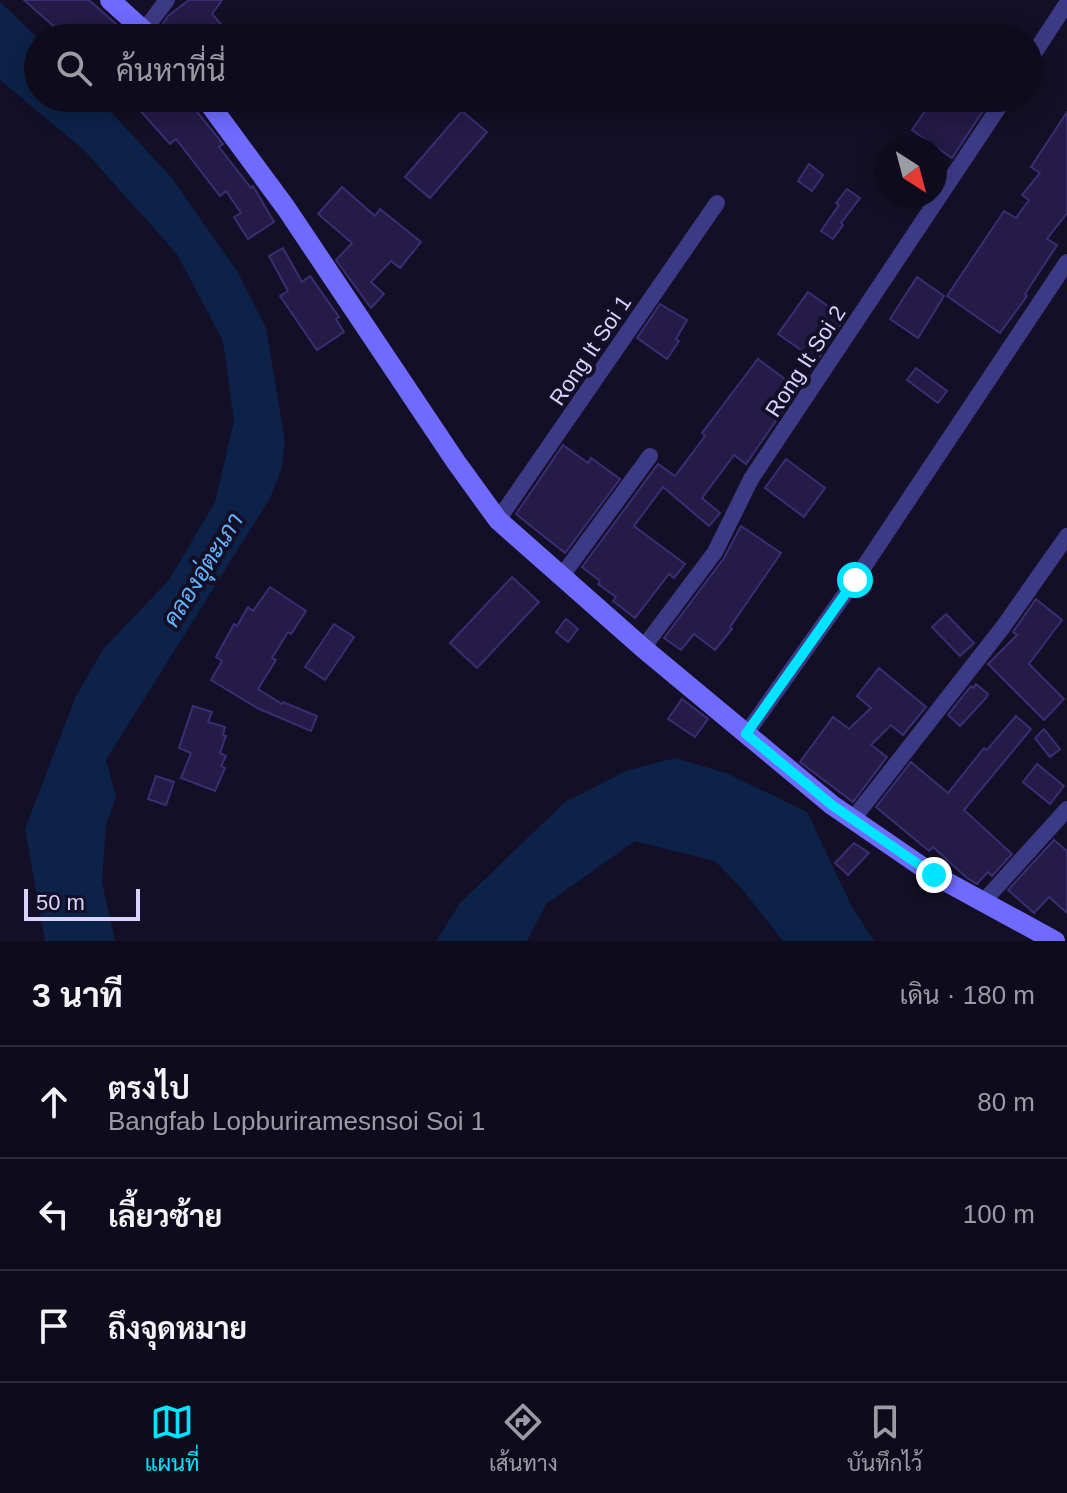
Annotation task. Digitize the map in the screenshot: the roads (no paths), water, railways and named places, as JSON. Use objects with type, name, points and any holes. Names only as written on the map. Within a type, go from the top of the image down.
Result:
[{"type":"street","points":[[110,0],[137,24]]},
{"type":"street","points":[[154,24],[167,0]]},
{"type":"street","points":[[1043,40],[1067,3]]},
{"type":"street","points":[[215,112],[286,208],[498,520],[643,648],[853,819],[934,875],[1055,941]]},
{"type":"street","name":"Rong It Soi 2","points":[[643,648],[715,552],[751,479],[996,112]]},
{"type":"street","name":"Rong It Soi 1","points":[[498,520],[717,203]]},
{"type":"street","points":[[746,734],[847,592],[1067,262]]},
{"type":"street","points":[[561,577],[650,456]]},
{"type":"street","points":[[853,819],[1003,627],[1067,536]]},
{"type":"street","points":[[983,902],[1067,809]]},
{"type":"water","points":[[0,2],[24,25],[24,100],[0,80]]},
{"type":"water","name":"คลองอุ่ตะเภา","points":[[38,112],[111,112],[171,177],[237,271],[266,328],[285,442],[281,470],[270,498],[106,760],[116,797],[106,825],[102,882],[115,941],[45,941],[25,829],[76,696],[104,648],[169,580],[215,502],[234,421],[223,341],[177,254],[83,149]]},
{"type":"water","points":[[675,758],[726,773],[807,812],[852,907],[874,941],[783,941],[743,890],[715,861],[635,841],[546,904],[527,941],[436,941],[460,903],[565,802],[626,771]]}]
